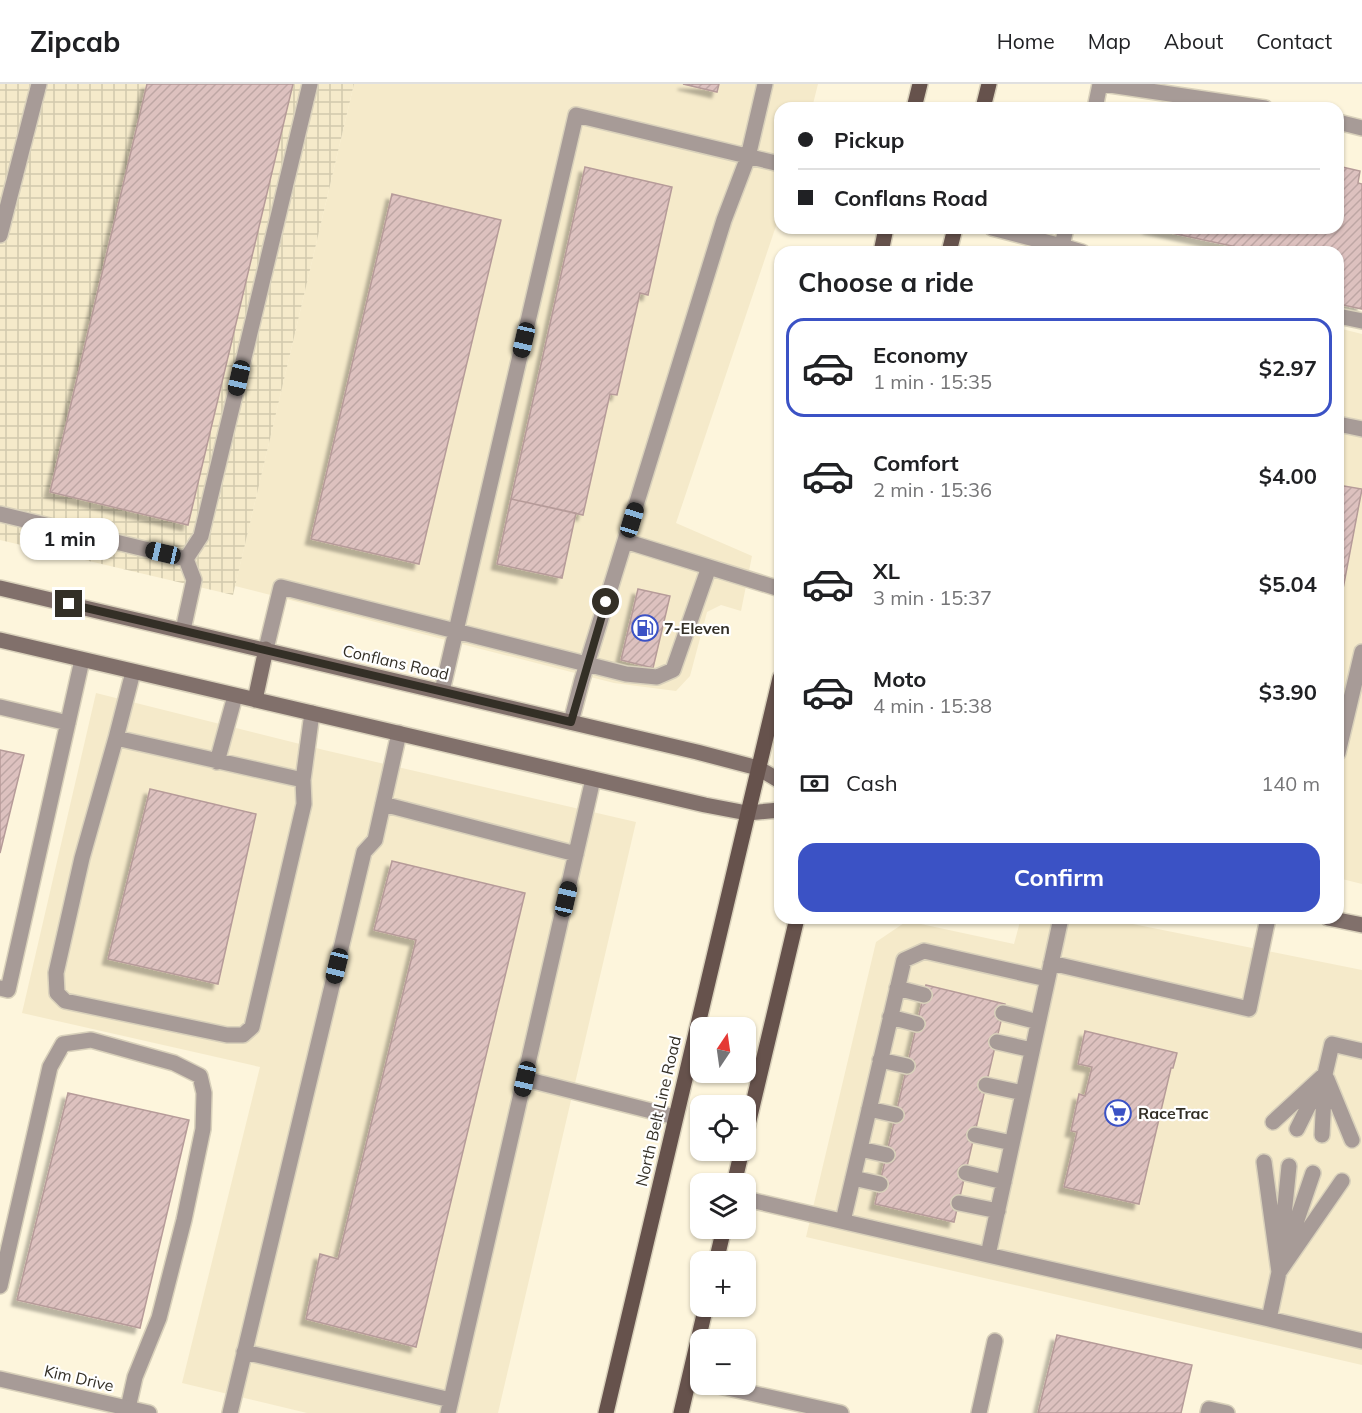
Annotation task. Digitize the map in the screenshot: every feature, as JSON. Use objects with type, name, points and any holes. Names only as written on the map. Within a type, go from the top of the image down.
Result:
[{"type":"main road","points":[[916,102],[920,84]]},
{"type":"main road","points":[[984,102],[989,84]]},
{"type":"main road","name":"Conflans Road","points":[[0,588],[571,722],[758,768],[774,777]]},
{"type":"main road","points":[[0,640],[705,805],[747,813],[774,811]]},
{"type":"main road","points":[[255,700],[266,649]]},
{"type":"main road","name":"North Belt Line Road","points":[[606,1413],[774,703]]},
{"type":"main road","points":[[1344,922],[1362,926]]},
{"type":"main road","points":[[755,1095],[796,924]]},
{"type":"main road","points":[[681,1413],[690,1391]]},
{"type":"street","points":[[0,235],[39,84]]},
{"type":"street","points":[[186,559],[201,536],[310,84]]},
{"type":"street","points":[[571,722],[724,220],[748,157],[765,84]]},
{"type":"street","points":[[1097,102],[1102,84],[1224,102]]},
{"type":"street","points":[[442,691],[576,115],[774,163]]},
{"type":"street","points":[[1344,124],[1362,128]]},
{"type":"street","points":[[1015,234],[1062,246],[1065,234]]},
{"type":"street","points":[[1344,317],[1362,321]]},
{"type":"street","points":[[1344,425],[1362,429]]},
{"type":"street","points":[[0,514],[186,559]]},
{"type":"street","points":[[625,541],[774,587]]},
{"type":"street","points":[[183,630],[194,580],[186,559]]},
{"type":"street","points":[[266,649],[281,587],[626,674],[657,677],[672,670],[709,567]]},
{"type":"street","points":[[1344,728],[1362,652]]},
{"type":"street","points":[[0,988],[8,990],[82,660]]},
{"type":"street","points":[[133,672],[82,858],[56,972],[57,993],[65,1001],[226,1035],[243,1035],[252,1027],[304,804],[303,780],[312,713]]},
{"type":"street","points":[[217,762],[235,696]]},
{"type":"street","points":[[0,707],[68,723]]},
{"type":"street","points":[[230,1413],[364,852],[375,840],[399,734]]},
{"type":"street","points":[[116,738],[303,780]]},
{"type":"street","points":[[244,1352],[450,1406],[594,779]]},
{"type":"street","points":[[382,804],[576,854]]},
{"type":"street","points":[[988,1255],[1060,924]]},
{"type":"street","points":[[1051,963],[1249,1010],[1267,924]]},
{"type":"street","points":[[843,1221],[904,960],[924,951],[1047,980]]},
{"type":"street","points":[[897,988],[924,995]]},
{"type":"street","points":[[1003,1014],[1038,1022]]},
{"type":"street","points":[[890,1017],[917,1024]]},
{"type":"street","points":[[0,1286],[50,1067],[63,1044],[91,1040],[174,1063],[200,1076],[204,1093],[203,1129],[184,1220],[159,1318],[135,1377],[128,1408]]},
{"type":"street","points":[[997,1042],[1032,1050]]},
{"type":"street","points":[[1322,1135],[1325,1074],[1332,1044],[1362,1051]]},
{"type":"street","points":[[880,1060],[907,1066]]},
{"type":"street","points":[[1273,1122],[1325,1074]]},
{"type":"street","points":[[1297,1129],[1325,1074]]},
{"type":"street","points":[[1325,1074],[1352,1140]]},
{"type":"street","points":[[525,1079],[675,1118]]},
{"type":"street","points":[[986,1085],[1023,1093]]},
{"type":"street","points":[[869,1109],[896,1115]]},
{"type":"street","points":[[975,1135],[1012,1143]]},
{"type":"street","points":[[860,1149],[886,1155]]},
{"type":"street","points":[[1264,1162],[1279,1272]]},
{"type":"street","points":[[1279,1272],[1288,1166]]},
{"type":"street","points":[[966,1173],[1004,1182]]},
{"type":"street","points":[[1269,1319],[1279,1272],[1313,1173]]},
{"type":"street","points":[[853,1178],[880,1184]]},
{"type":"street","points":[[1279,1272],[1342,1181]]},
{"type":"street","points":[[756,1200],[1362,1341]]},
{"type":"street","points":[[959,1203],[998,1211]]},
{"type":"street","points":[[980,1413],[995,1341]]},
{"type":"street","name":"Kim Drive","points":[[0,1378],[149,1413]]},
{"type":"street","points":[[756,1394],[841,1413]]},
{"type":"street","points":[[1208,1413],[1209,1409],[1227,1413]]},
{"type":"shaded area","points":[[0,84],[354,84],[233,595],[0,540]]},
{"type":"shaded area","points":[[354,84],[818,84],[814,102],[774,102],[774,232],[676,523],[752,556],[741,611],[721,605],[707,612],[690,676],[676,691],[614,683],[235,586]]},
{"type":"shaded area","points":[[1344,330],[1362,334],[1362,884],[1344,880]]},
{"type":"shaded area","points":[[96,693],[324,750],[636,822],[498,1413],[307,1413],[182,1383],[260,1067],[22,1013]]},
{"type":"shaded area","points":[[903,924],[921,924],[1014,944],[1019,924],[1133,924],[1362,970],[1362,1365],[806,1237],[876,942]]},
{"type":"building","points":[[147,84],[293,84],[188,525],[50,492]]},
{"type":"building","points":[[683,84],[719,84],[717,92]]},
{"type":"building","points":[[585,167],[672,187],[648,295],[640,293],[617,395],[610,394],[583,515],[511,499]]},
{"type":"building","points":[[1344,167],[1360,171],[1358,183],[1362,184],[1362,309],[1344,305],[1344,246],[1232,246],[1176,234],[1344,234]]},
{"type":"building","points":[[392,194],[501,220],[419,564],[311,539]]},
{"type":"building","points":[[1344,486],[1362,489],[1344,584]]},
{"type":"building","points":[[511,499],[576,513],[562,578],[497,564]]},
{"type":"building","name":"7-Eleven","points":[[638,589],[670,596],[653,668],[621,660]]},
{"type":"building","points":[[0,750],[24,755],[0,853]]},
{"type":"building","points":[[150,789],[256,814],[218,984],[108,959]]},
{"type":"building","points":[[392,861],[525,893],[416,1347],[306,1319],[320,1254],[338,1259],[416,940],[374,930]]},
{"type":"building","points":[[926,985],[1005,1004],[954,1222],[875,1204]]},
{"type":"building","name":"RaceTrac","points":[[1085,1031],[1177,1053],[1173,1068],[1171,1068],[1139,1204],[1064,1187],[1077,1132],[1071,1131],[1079,1094],[1085,1096],[1092,1067],[1078,1064]]},
{"type":"building","points":[[68,1093],[189,1120],[140,1328],[17,1300]]},
{"type":"building","points":[[1057,1335],[1192,1365],[1181,1413],[1038,1413]]},
{"type":"place","name":"7-Eleven","points":[[645,628]]},
{"type":"place","name":"RaceTrac","points":[[1118,1113]]},
{"type":"route","points":[[69,604],[571,722],[606,602]]}]
